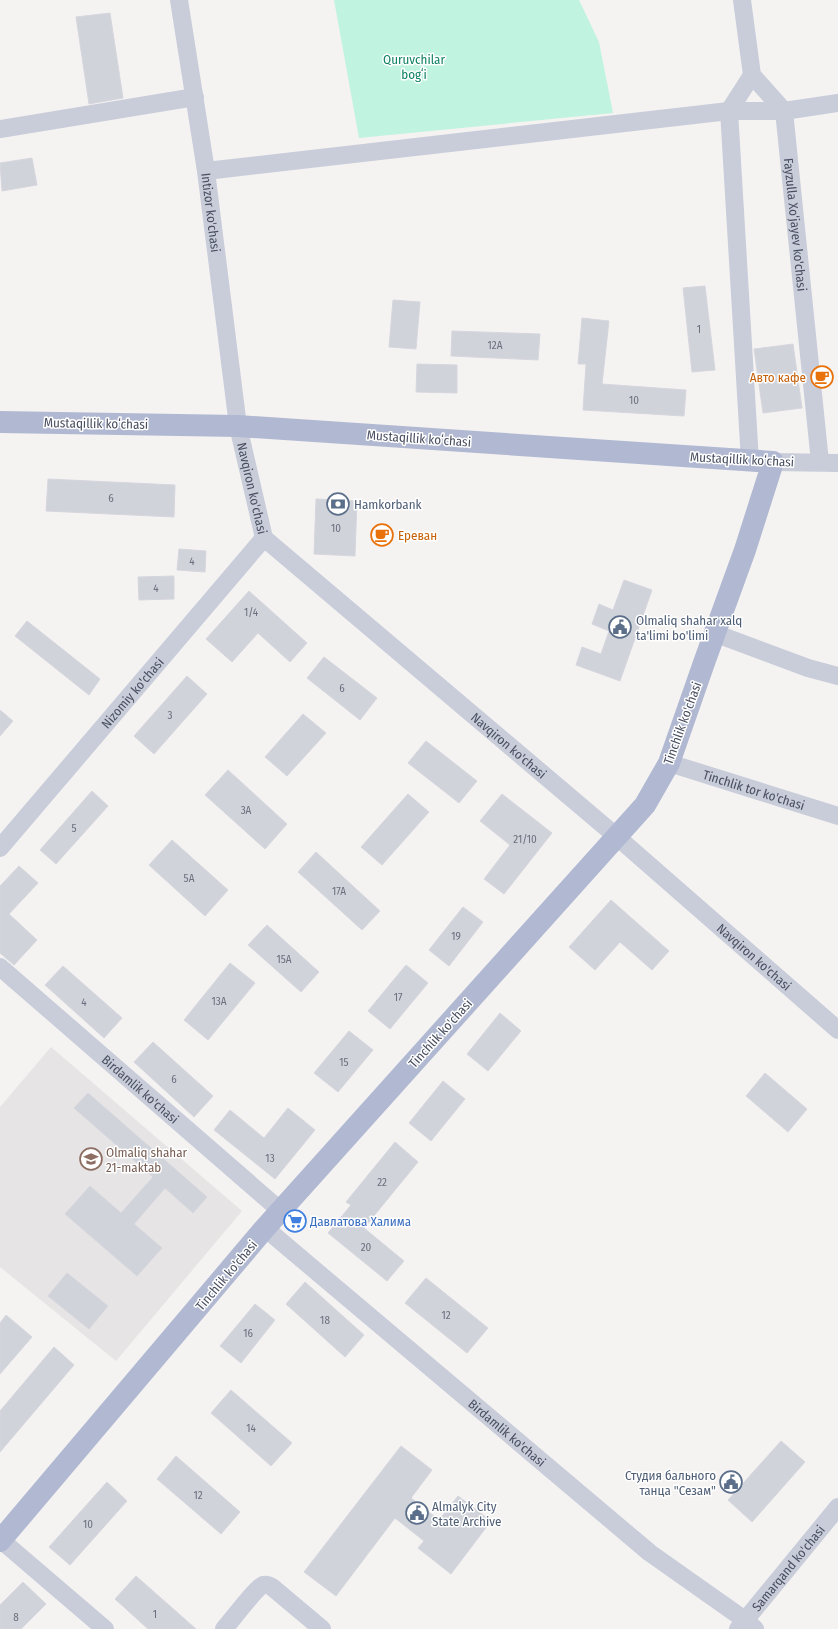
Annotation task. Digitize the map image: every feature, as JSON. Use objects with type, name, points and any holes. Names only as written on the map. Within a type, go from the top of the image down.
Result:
[{"type":"main road","name":"Mustaqillik koʻchasi","points":[[0,422],[238,426],[773,462]]},
{"type":"main road","name":"Tinchlik ko'chasi","points":[[0,1541],[265,1228],[645,805],[669,763],[714,633],[745,550],[773,462]]},
{"type":"street","name":"Intizor ko'chasi","points":[[179,0],[206,171],[238,426]]},
{"type":"street","points":[[742,0],[752,75],[784,110]]},
{"type":"street","points":[[750,461],[729,111],[752,75]]},
{"type":"street","points":[[0,129],[195,96]]},
{"type":"street","points":[[206,171],[729,111],[784,110],[838,103]]},
{"type":"street","name":"Fayzulla Xo‘jayev ko'chasi","points":[[784,110],[820,462]]},
{"type":"street","name":"Navqiron ko'chasi","points":[[238,426],[264,538],[616,836],[838,1030]]},
{"type":"street","name":"Mustaqillik koʻchasi","points":[[773,462],[838,463]]},
{"type":"street","name":"Nizomiy ko'chasi","points":[[0,848],[264,538]]},
{"type":"street","points":[[714,633],[808,668],[838,676]]},
{"type":"street","name":"Tinchlik tor ko'chasi","points":[[669,763],[838,816]]},
{"type":"street","name":"Birdamlik ko'chasi","points":[[0,967],[281,1211]]},
{"type":"street","name":"Birdamlik ko'chasi","points":[[265,1228],[650,1553],[746,1626]]},
{"type":"street","name":"Samarqand ko'chasi","points":[[746,1626],[838,1507]]},
{"type":"street","points":[[0,1541],[105,1629]]},
{"type":"street","points":[[224,1629],[265,1584],[272,1587],[322,1629]]},
{"type":"shaded area","name":"Olmaliq shahar 21-maktab","points":[[51,1047],[242,1211],[116,1361],[0,1267],[0,1107]]},
{"type":"green space","name":"Quruvchilar bogʻi","points":[[334,0],[579,0],[599,42],[613,113],[359,138]]},
{"type":"building","points":[[110,13],[123,98],[89,104],[76,17]]},
{"type":"building","points":[[32,158],[37,185],[2,191],[0,163]]},
{"type":"building","points":[[705,286],[715,370],[692,372],[683,288]]},
{"type":"building","points":[[393,300],[420,302],[416,349],[389,347]]},
{"type":"building","points":[[582,318],[609,321],[602,384],[686,390],[684,416],[583,410],[586,364],[578,364]]},
{"type":"building","points":[[452,331],[540,334],[538,360],[451,356]]},
{"type":"building","points":[[793,344],[802,408],[763,413],[754,349]]},
{"type":"building","points":[[417,364],[457,365],[457,393],[416,392]]},
{"type":"building","points":[[48,479],[175,485],[174,517],[46,511]]},
{"type":"building","points":[[316,499],[357,501],[355,556],[314,554]]},
{"type":"building","points":[[179,549],[206,551],[205,572],[177,570]]},
{"type":"building","points":[[174,576],[174,599],[139,600],[138,577]]},
{"type":"building","name":"Olmaliq shahar xalq ta'limi bo'limi","points":[[624,580],[652,590],[620,681],[576,665],[582,647],[601,654],[609,631],[592,624],[599,604],[613,610]]},
{"type":"building","points":[[249,591],[307,643],[290,662],[258,633],[232,662],[206,639]]},
{"type":"building","points":[[27,621],[100,679],[89,695],[15,636]]},
{"type":"building","points":[[324,657],[377,698],[360,720],[307,678]]},
{"type":"building","points":[[187,676],[207,694],[154,754],[134,736]]},
{"type":"building","points":[[0,710],[13,721],[0,736]]},
{"type":"building","points":[[303,714],[326,733],[287,776],[265,757]]},
{"type":"building","points":[[426,741],[477,781],[459,803],[408,763]]},
{"type":"building","points":[[228,770],[287,824],[265,849],[205,795]]},
{"type":"building","points":[[92,791],[108,806],[56,864],[40,850]]},
{"type":"building","points":[[408,794],[429,812],[382,865],[361,847]]},
{"type":"building","points":[[502,794],[552,833],[504,894],[484,879],[510,845],[480,821]]},
{"type":"building","points":[[172,840],[228,890],[205,916],[149,865]]},
{"type":"building","points":[[316,852],[380,911],[362,930],[298,872]]},
{"type":"building","points":[[19,866],[38,883],[9,914],[37,940],[14,965],[0,953],[0,886]]},
{"type":"building","points":[[611,900],[669,951],[652,970],[620,942],[595,970],[569,947]]},
{"type":"building","points":[[463,907],[483,922],[449,966],[429,950]]},
{"type":"building","points":[[267,925],[319,972],[301,992],[248,945]]},
{"type":"building","points":[[230,963],[255,983],[208,1040],[184,1020]]},
{"type":"building","points":[[406,965],[428,983],[390,1029],[368,1011]]},
{"type":"building","points":[[63,966],[122,1018],[104,1038],[45,985]]},
{"type":"building","points":[[500,1013],[521,1031],[488,1071],[467,1054]]},
{"type":"building","points":[[349,1031],[373,1050],[338,1092],[314,1073]]},
{"type":"building","points":[[153,1042],[213,1096],[194,1117],[134,1062]]},
{"type":"building","points":[[765,1073],[807,1109],[788,1132],[746,1096]]},
{"type":"building","points":[[443,1081],[465,1099],[431,1141],[409,1123]]},
{"type":"building","points":[[88,1093],[207,1197],[193,1213],[165,1188],[134,1224],[162,1248],[137,1276],[65,1214],[90,1186],[121,1213],[153,1177],[74,1108]]},
{"type":"building","points":[[288,1108],[315,1130],[275,1179],[214,1130],[230,1110],[264,1138]]},
{"type":"building","points":[[395,1142],[418,1162],[364,1228],[404,1261],[387,1281],[328,1233],[351,1205],[346,1202]]},
{"type":"building","points":[[67,1273],[108,1306],[89,1329],[48,1296]]},
{"type":"building","points":[[426,1278],[488,1328],[467,1353],[405,1303]]},
{"type":"building","points":[[305,1282],[364,1335],[345,1357],[286,1304]]},
{"type":"building","points":[[255,1304],[275,1320],[241,1363],[220,1346]]},
{"type":"building","points":[[6,1315],[32,1337],[0,1374],[0,1323]]},
{"type":"building","points":[[54,1347],[74,1365],[0,1452],[0,1411]]},
{"type":"building","points":[[231,1390],[292,1443],[271,1466],[211,1413]]},
{"type":"building","points":[[781,1441],[805,1462],[752,1522],[728,1500]]},
{"type":"building","points":[[401,1446],[432,1470],[411,1498],[439,1520],[458,1496],[491,1521],[451,1574],[418,1548],[424,1541],[395,1518],[336,1596],[304,1572]]},
{"type":"building","points":[[176,1456],[240,1512],[221,1534],[157,1479]]},
{"type":"building","points":[[107,1482],[127,1501],[70,1565],[49,1547]]},
{"type":"building","points":[[136,1576],[196,1629],[148,1629],[115,1599]]},
{"type":"building","points":[[23,1582],[46,1604],[21,1629],[0,1629],[0,1605]]},
{"type":"place","name":"Авто кафе","points":[[822,377]]},
{"type":"place","name":"Hamkorbank","points":[[338,504]]},
{"type":"place","name":"Ереван","points":[[382,535]]},
{"type":"place","name":"Olmaliq shahar xalq ta'limi bo'limi","points":[[620,627]]},
{"type":"place","name":"Olmaliq shahar 21-maktab","points":[[91,1159]]},
{"type":"place","name":"Давлатова Халима","points":[[295,1221]]},
{"type":"place","name":"Студия бального танца \"Сезам\"","points":[[731,1482]]},
{"type":"place","name":"Almalyk City State Archive","points":[[417,1513]]}]
